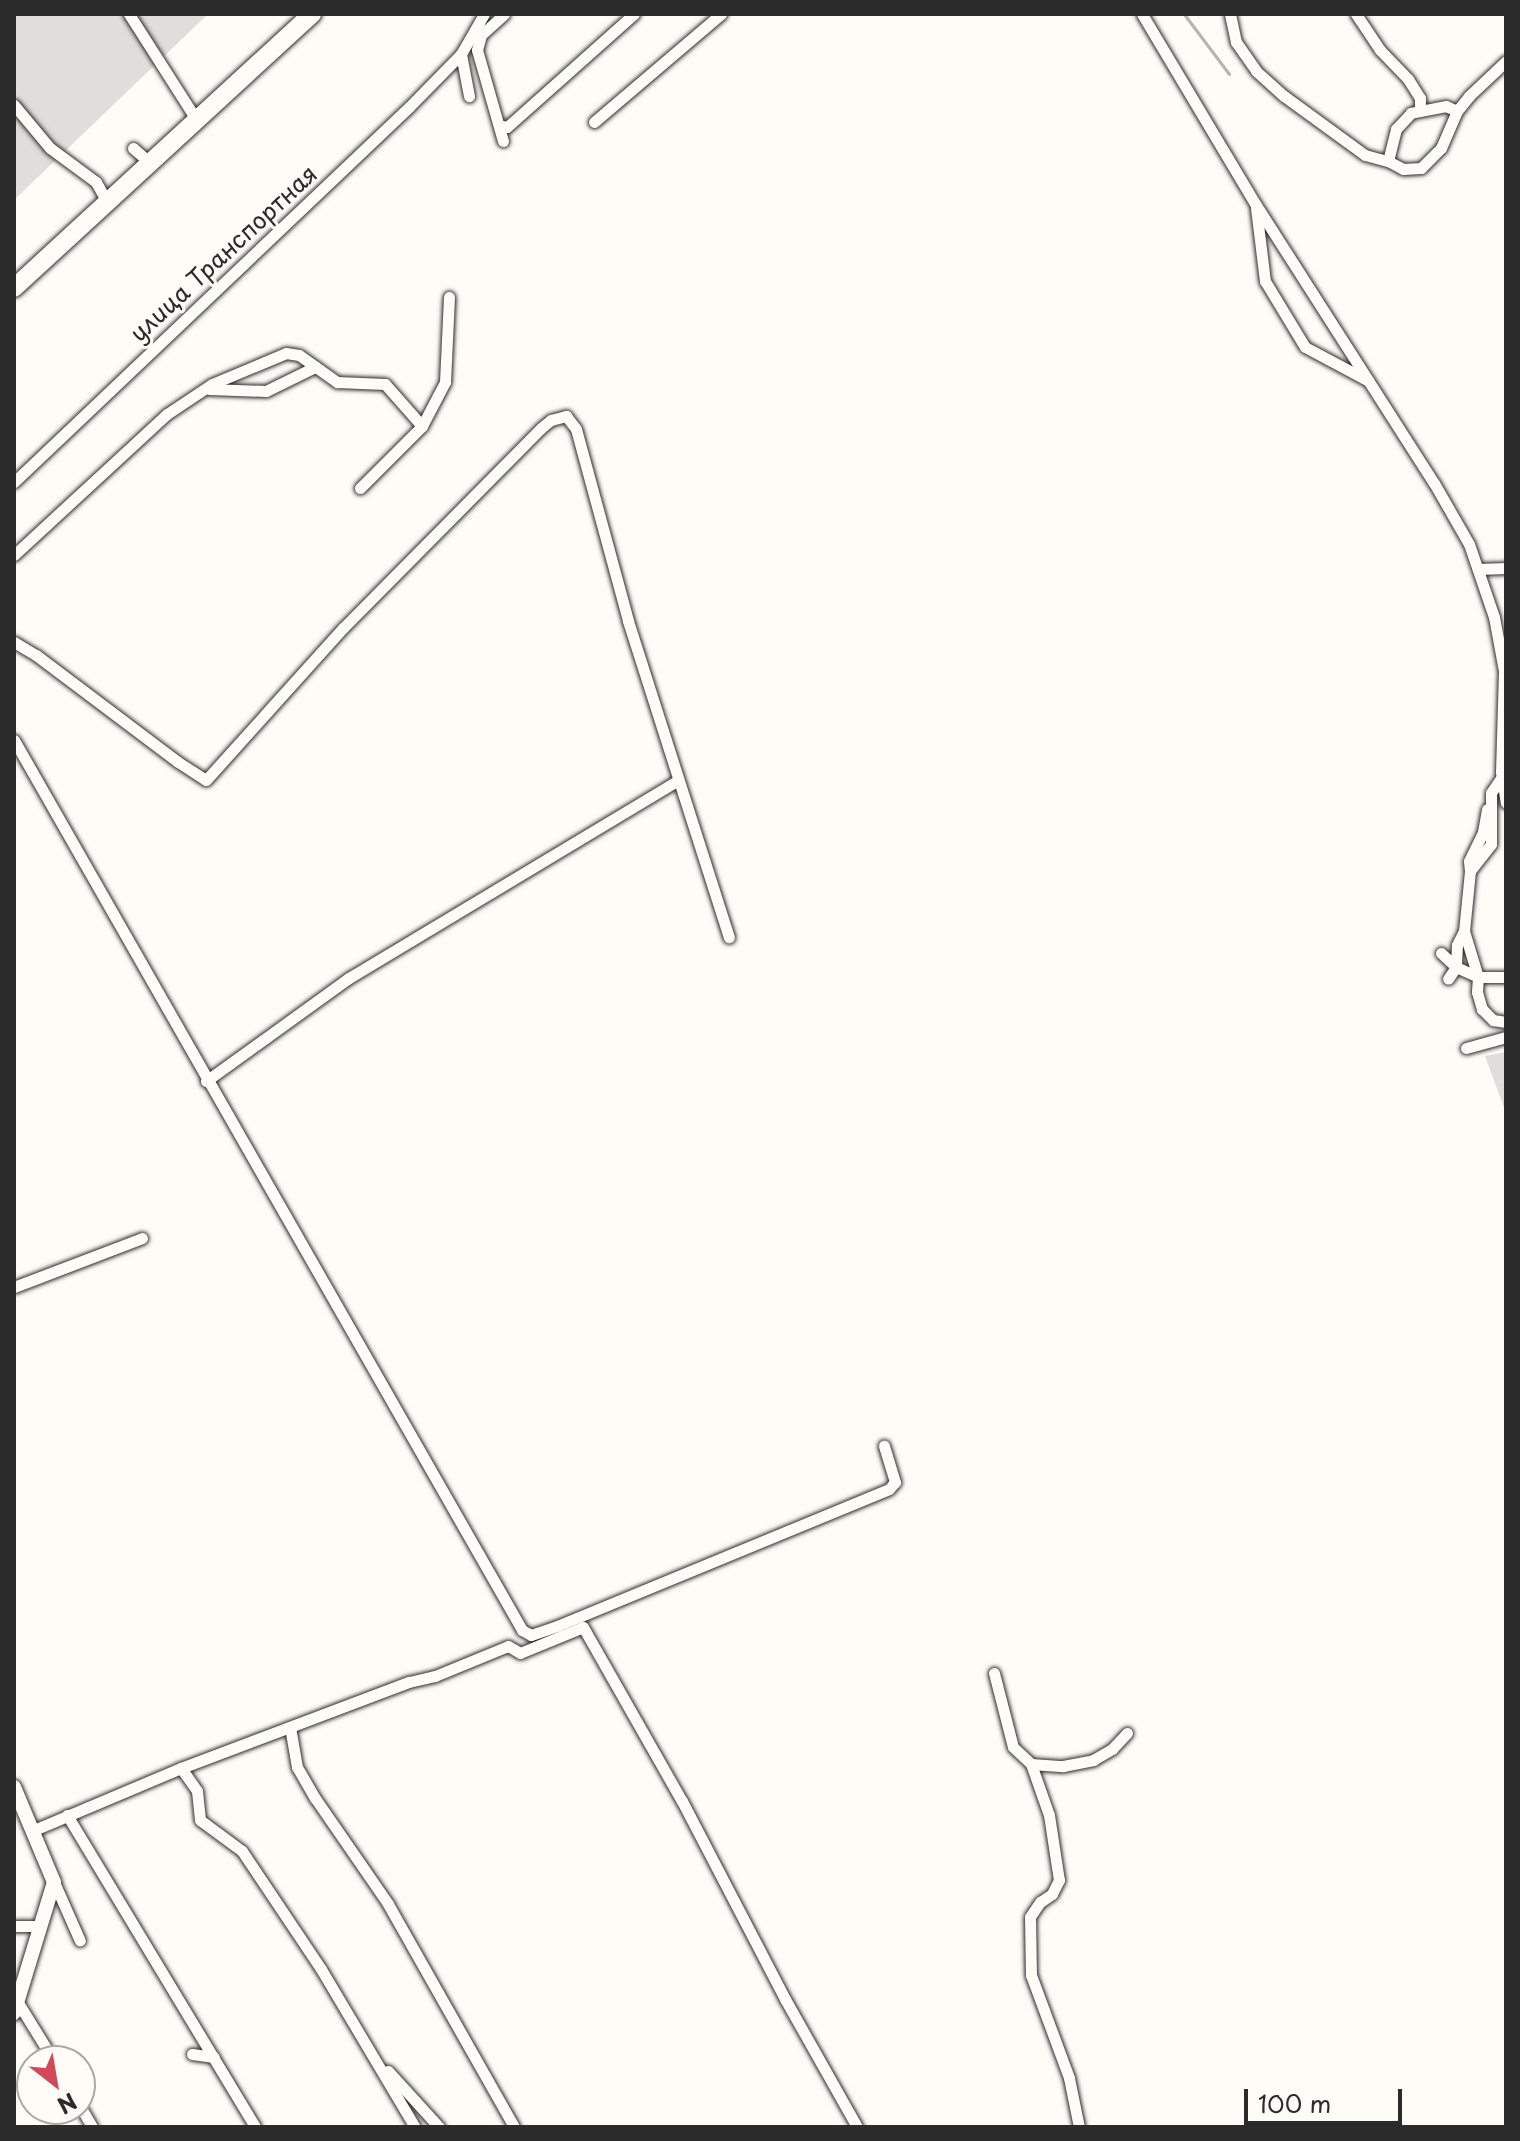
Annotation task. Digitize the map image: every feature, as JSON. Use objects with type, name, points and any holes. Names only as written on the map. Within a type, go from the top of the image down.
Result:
[{"type":"main road","points":[[14,288],[312,14]]},
{"type":"street","points":[[129,14],[196,119]]},
{"type":"street","name":"улица Транспортная","points":[[14,482],[367,149],[461,54],[484,14]]},
{"type":"street","points":[[503,141],[502,126],[491,105],[477,50],[481,35],[504,14]]},
{"type":"street","points":[[502,126],[507,127],[634,14]]},
{"type":"street","points":[[594,122],[721,14]]},
{"type":"street","points":[[1142,14],[1256,205],[1434,483],[1478,569],[1494,617],[1504,671],[1501,778],[1506,803]]},
{"type":"street","points":[[1230,14],[1236,42],[1256,71],[1284,96],[1365,155],[1403,169],[1421,168],[1441,148],[1457,111],[1506,61]]},
{"type":"street","points":[[1356,14],[1380,50],[1408,79],[1420,98],[1420,110]]},
{"type":"street","points":[[461,54],[469,96]]},
{"type":"street","points":[[14,105],[50,148],[96,182],[107,202]]},
{"type":"street","points":[[1388,161],[1396,129],[1411,113],[1446,106],[1457,111]]},
{"type":"street","points":[[133,148],[150,163]]},
{"type":"street","points":[[1256,205],[1265,281],[1305,347],[1369,382]]},
{"type":"street","points":[[360,488],[422,426],[445,382],[449,297]]},
{"type":"street","points":[[14,555],[167,414],[204,390],[286,353],[299,355],[337,382],[385,384],[422,426]]},
{"type":"street","points":[[204,390],[266,391],[315,367]]},
{"type":"street","points":[[14,642],[206,780],[353,618],[541,428],[551,420],[566,416],[576,429],[677,781],[729,937]]},
{"type":"street","points":[[1478,569],[1506,568]]},
{"type":"street","points":[[14,740],[522,1630],[531,1635],[557,1626],[889,1489],[895,1482],[884,1446]]},
{"type":"street","points":[[1448,979],[1456,967],[1457,945],[1464,931],[1470,871],[1491,844],[1491,793],[1501,778]]},
{"type":"street","points":[[206,1081],[349,978],[677,781]]},
{"type":"street","points":[[1464,931],[1478,977],[1477,992],[1482,1009],[1504,1030],[1466,1048]]},
{"type":"street","points":[[1441,953],[1456,967],[1478,977],[1506,977]]},
{"type":"street","points":[[14,1287],[142,1238]]},
{"type":"street","points":[[34,1830],[181,1768],[508,1646],[520,1653],[583,1627],[682,1801],[785,1999],[857,2127]]},
{"type":"street","points":[[994,1673],[1013,1747],[1031,1764],[1049,1815],[1059,1880],[1052,1894],[1040,1902],[1030,1917],[1031,1975],[1069,2078],[1079,2127]]},
{"type":"street","points":[[290,1727],[294,1757],[303,1777],[388,1904],[514,2127]]},
{"type":"street","points":[[1031,1764],[1063,1766],[1093,1760],[1112,1749],[1127,1733]]},
{"type":"street","points":[[181,1768],[197,1791],[200,1820],[242,1851],[321,1969],[415,2127]]},
{"type":"street","points":[[14,1787],[80,1941]]},
{"type":"street","points":[[67,1815],[255,2127]]},
{"type":"street","points":[[43,2045],[16,2007],[54,1882]]},
{"type":"street","points":[[14,1926],[40,1926]]},
{"type":"street","points":[[192,2054],[214,2057]]},
{"type":"street","points":[[377,2061],[439,2127]]},
{"type":"shaded area","points":[[14,14],[208,14],[14,200]]},
{"type":"shaded area","points":[[1506,1052],[1506,1113],[1485,1056]]},
{"type":"waterway","points":[[1184,14],[1229,74]]}]
